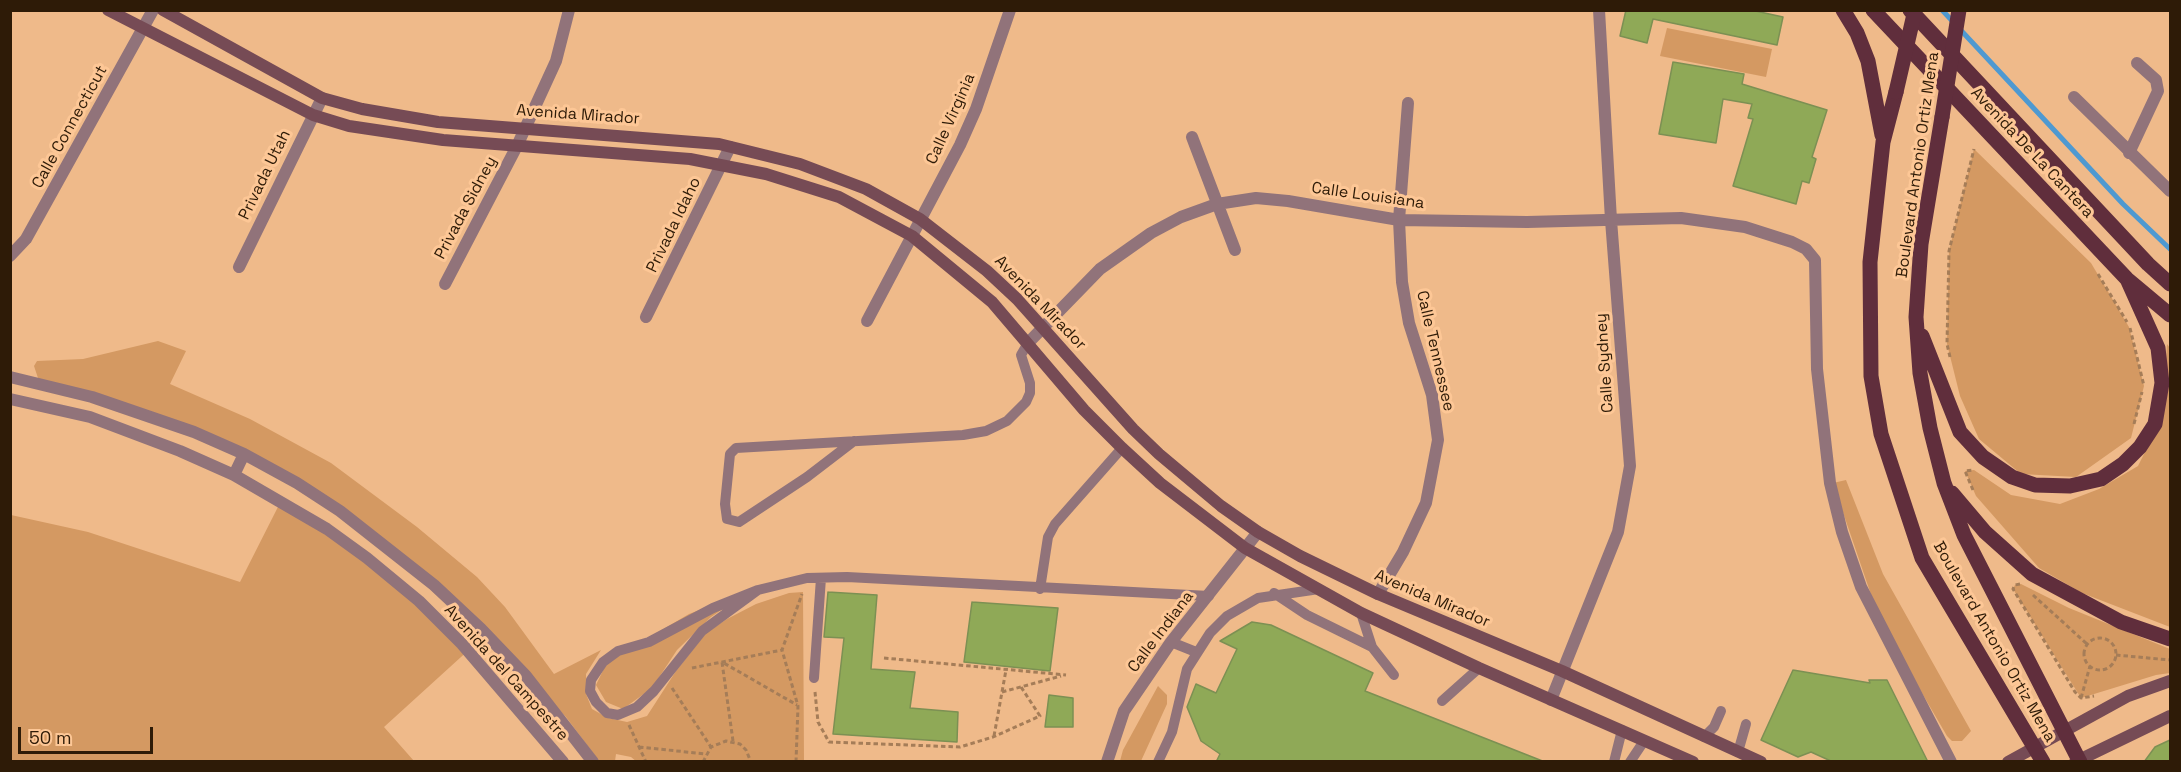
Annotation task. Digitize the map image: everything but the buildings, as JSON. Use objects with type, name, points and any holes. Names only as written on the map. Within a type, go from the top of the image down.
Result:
[{"type":"main road","name":"Avenida Mirador","points":[[108,10],[143,30],[313,115],[349,126],[517,147],[652,155],[722,164],[821,189],[912,236],[992,302],[1084,410],[1122,448],[1160,483],[1245,548],[1361,613],[1479,668],[1693,762]]},
{"type":"main road","name":"Avenida Mirador","points":[[163,10],[322,98],[362,109],[438,122],[676,139],[730,147],[800,164],[890,201],[920,219],[987,271],[1044,328],[1133,429],[1159,454],[1221,506],[1258,531],[1299,556],[1378,594],[1562,671],[1761,762]]},
{"type":"main road","points":[[1843,10],[1857,33],[1868,61],[1883,142]]},
{"type":"main road","name":"Avenida De La Cantera","points":[[1873,10],[2127,279],[2170,315]]},
{"type":"main road","name":"Boulevard Antonio Ortiz Mena","points":[[1913,10],[1883,142],[1870,262],[1871,376],[1881,434],[1922,558],[2043,762]]},
{"type":"main road","name":"Avenida De La Cantera","points":[[1913,10],[2148,264],[2170,284]]},
{"type":"main road","name":"Boulevard Antonio Ortiz Mena","points":[[1959,10],[1921,244],[1916,317],[1920,373],[1944,483],[1968,544],[2080,761]]},
{"type":"main road","points":[[1916,317],[1960,432],[1983,457],[2012,477],[2035,485],[2070,486],[2101,479],[2123,464],[2140,447],[2155,424],[2162,383],[2158,348],[2127,279]]},
{"type":"main road","points":[[1944,483],[1985,532],[2032,574],[2121,622],[2170,639]]},
{"type":"main road","points":[[2008,762],[2128,696],[2170,681]]},
{"type":"main road","points":[[2080,761],[2170,716]]},
{"type":"street","name":"Calle Connecticut","points":[[10,256],[26,239],[153,10]]},
{"type":"street","points":[[517,147],[555,62],[569,10]]},
{"type":"street","name":"Calle Virginia","points":[[867,321],[976,109],[1010,10]]},
{"type":"street","name":"Calle Sydney","points":[[1551,700],[1618,532],[1630,466],[1611,220],[1599,10]]},
{"type":"street","points":[[2129,153],[2158,91],[2156,80],[2137,63]]},
{"type":"street","points":[[2074,97],[2170,191]]},
{"type":"street","name":"Privada Utah","points":[[239,267],[322,98]]},
{"type":"street","name":"Calle Tennessee","points":[[1378,594],[1403,552],[1426,503],[1438,440],[1432,395],[1409,323],[1402,282],[1399,220],[1408,103]]},
{"type":"street","points":[[1192,137],[1235,250]]},
{"type":"street","name":"Privada Sidney","points":[[445,284],[517,147]]},
{"type":"street","name":"Privada Idaho","points":[[646,317],[730,147]]},
{"type":"street","name":"Calle Louisiana","points":[[1028,343],[1100,269],[1151,233],[1181,217],[1217,204],[1256,198],[1288,201],[1399,220],[1468,223],[1680,218],[1745,227],[1792,242],[1806,249],[1815,260],[1817,369],[1830,483],[1842,531],[1861,587],[1951,762]]},
{"type":"street","name":"Avenida del Campestre","points":[[10,377],[92,397],[146,414],[244,454],[297,483],[340,511],[434,585],[526,676],[593,762]]},
{"type":"street","name":"Avenida del Campestre","points":[[10,399],[90,417],[154,441],[234,475],[327,528],[367,558],[462,644],[564,762]]},
{"type":"street","points":[[234,475],[244,454]]},
{"type":"street","name":"Calle Indiana","points":[[1107,762],[1124,711],[1171,642],[1258,531]]},
{"type":"lane","points":[[854,441],[807,477],[739,522],[727,519],[725,504],[730,454],[736,448],[854,441],[963,435],[986,431],[1007,421],[1026,402],[1030,393],[1030,383],[1021,355],[1028,343]]},
{"type":"lane","points":[[1040,589],[1048,537],[1055,524],[1122,448]]},
{"type":"lane","points":[[758,590],[702,631],[637,707],[618,715],[607,713],[596,702],[590,691],[591,680],[603,662],[618,651],[649,642],[713,608],[758,590],[807,578],[1209,596]]},
{"type":"lane","points":[[814,678],[821,578]]},
{"type":"lane","points":[[1158,762],[1172,732],[1181,687],[1196,652],[1227,616],[1258,598],[1274,593],[1319,589]]},
{"type":"lane","points":[[1274,593],[1307,615],[1372,646]]},
{"type":"lane","points":[[1361,613],[1372,646],[1394,675]]},
{"type":"lane","points":[[1171,642],[1196,652]]},
{"type":"lane","points":[[1442,701],[1479,668]]},
{"type":"lane","points":[[1704,737],[1714,727],[1721,711]]},
{"type":"lane","points":[[1738,752],[1746,724]]},
{"type":"lane","points":[[1614,762],[1622,730]]},
{"type":"lane","points":[[1630,762],[1644,741]]},
{"type":"path","points":[[1952,365],[1947,344],[1949,251],[1974,149]]},
{"type":"path","points":[[2096,272],[2129,327],[2144,386],[2133,428]]},
{"type":"path","points":[[1976,496],[1965,471],[1974,470],[1983,476]]},
{"type":"path","points":[[796,762],[798,706],[782,650],[807,578]]},
{"type":"path","points":[[2015,585],[2013,589],[2081,698]]},
{"type":"path","points":[[2029,591],[2087,644]]},
{"type":"path","points":[[2096,638],[2106,638],[2114,645],[2116,655],[2112,664],[2104,669],[2090,666],[2084,658],[2087,644],[2096,638]]},
{"type":"path","points":[[711,747],[669,683],[666,674],[782,650]]},
{"type":"path","points":[[2116,655],[2170,660]]},
{"type":"path","points":[[884,658],[1066,675],[1002,693]]},
{"type":"path","points":[[722,662],[798,706]]},
{"type":"path","points":[[722,662],[733,741]]},
{"type":"path","points":[[2081,698],[2090,666]]},
{"type":"path","points":[[993,737],[1006,670]]},
{"type":"path","points":[[814,678],[818,722],[830,742],[960,747],[993,737],[1040,716],[1021,687]]},
{"type":"path","points":[[2081,698],[2097,695]]},
{"type":"path","points":[[625,713],[646,762]]},
{"type":"path","points":[[703,762],[711,747],[718,742],[733,741],[746,750],[751,762]]},
{"type":"path","points":[[639,747],[706,754]]},
{"type":"shaded area","points":[[1667,28],[1772,49],[1766,77],[1660,56]]},
{"type":"shaded area","points":[[1974,149],[2091,263],[2129,327],[2144,386],[2131,438],[2076,477],[2021,474],[1979,439],[1960,396],[1947,344],[1949,251]]},
{"type":"shaded area","points":[[158,341],[186,351],[170,384],[250,419],[331,463],[417,527],[477,577],[505,607],[554,674],[601,650],[586,674],[586,694],[592,709],[608,718],[627,722],[647,716],[676,671],[706,633],[756,604],[789,593],[803,592],[804,761],[637,762],[631,757],[616,754],[615,761],[599,761],[566,717],[445,590],[256,456],[40,384],[34,366],[37,361],[83,359]]},
{"type":"shaded area","points":[[2167,344],[2170,348],[2170,627],[2082,593],[2039,568],[1976,496],[1965,471],[1974,470],[2011,495],[2060,504],[2099,489],[2138,466],[2162,418]]},
{"type":"shaded area","points":[[1846,480],[1883,574],[1971,731],[1962,741],[1952,741],[1947,736],[1880,621],[1833,483]]},
{"type":"shaded area","points":[[283,497],[429,604],[472,647],[384,727],[414,761],[11,762],[11,515],[88,532],[240,582]]},
{"type":"shaded area","points":[[2021,584],[2069,608],[2170,649],[2170,673],[2156,675],[2081,698],[2013,589],[2015,585]]},
{"type":"shaded area","points":[[751,590],[711,617],[677,650],[652,688],[623,709],[606,702],[596,685],[607,662],[689,614]]},
{"type":"shaded area","points":[[1158,686],[1167,695],[1167,704],[1141,761],[1120,761],[1123,750]]},
{"type":"waterway","points":[[1942,10],[2123,204],[2170,249]]}]
